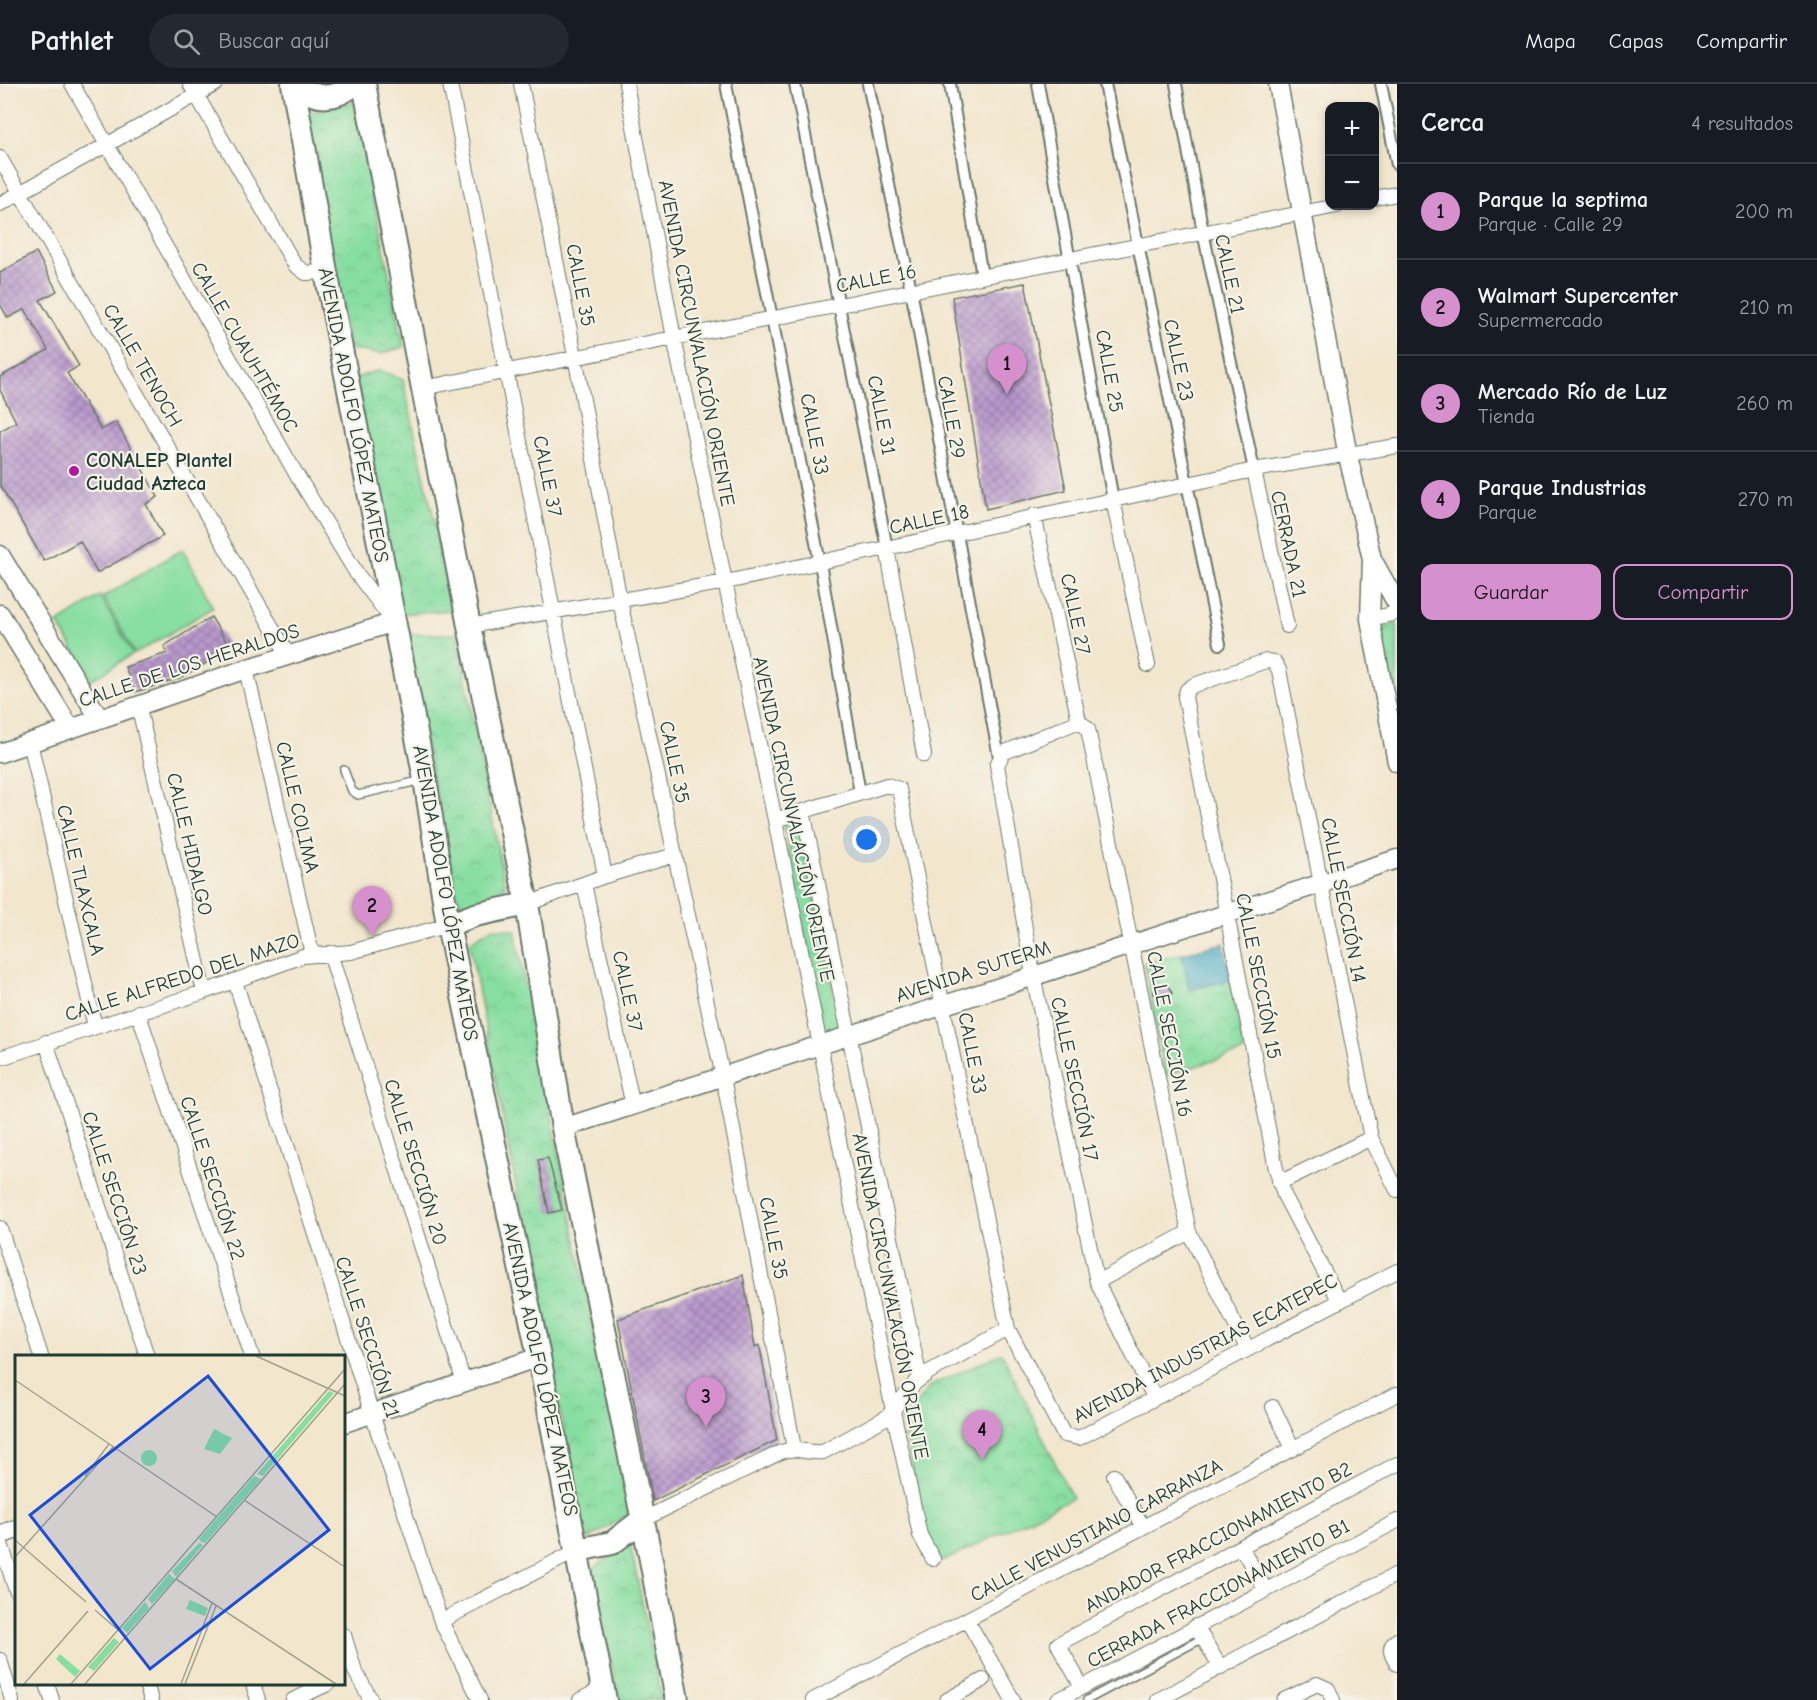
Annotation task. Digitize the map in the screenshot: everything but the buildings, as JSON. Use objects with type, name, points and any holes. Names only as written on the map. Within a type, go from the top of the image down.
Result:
[{"type":"main road","name":"AVENIDA ADOLFO LÓPEZ MATEOS","points":[[293,84],[326,272],[425,779],[448,925],[539,1357],[604,1694]]},
{"type":"main road","points":[[298,84],[315,95],[329,98],[341,94],[354,84]]},
{"type":"main road","points":[[364,84],[469,626],[527,904],[563,1128],[677,1700]]},
{"type":"main road","points":[[448,925],[475,915],[527,904]]},
{"type":"main road","points":[[578,1550],[612,1543],[642,1520]]},
{"type":"street","name":"CALLE CUAUHTÉMOC","points":[[72,84],[300,481],[357,574],[394,622]]},
{"type":"street","points":[[0,204],[106,144],[193,90],[216,84]]},
{"type":"street","name":"CALLE 37","points":[[450,84],[508,370],[605,876]]},
{"type":"street","name":"CALLE 35","points":[[521,84],[575,356],[620,601],[723,1077],[794,1448]]},
{"type":"street","name":"AVENIDA CIRCUNVALACIÓN ORIENTE","points":[[626,84],[674,338],[775,820],[893,1411],[920,1535],[933,1559]]},
{"type":"street","name":"CALLE 33","points":[[726,84],[774,318],[860,793],[887,785],[896,786],[901,793],[1008,1329]]},
{"type":"street","name":"CALLE 31","points":[[795,84],[841,305],[924,755]]},
{"type":"street","name":"CALLE 29","points":[[868,84],[911,290],[999,757]]},
{"type":"street","points":[[950,84],[982,276]]},
{"type":"street","name":"CALLE 25","points":[[1038,84],[1113,500],[1148,665]]},
{"type":"street","name":"CALLE 23","points":[[1105,84],[1220,644]]},
{"type":"street","name":"CALLE 21","points":[[1176,84],[1203,232],[1254,470]]},
{"type":"street","points":[[1278,84],[1348,456],[1372,559],[1370,619],[1397,762]]},
{"type":"street","points":[[1382,84],[1397,165]]},
{"type":"street","points":[[193,90],[295,265],[306,273],[326,272]]},
{"type":"street","name":"CALLE TENOCH","points":[[0,158],[288,655]]},
{"type":"street","points":[[1379,197],[1397,194]]},
{"type":"street","name":"CALLE 16","points":[[423,388],[1325,208]]},
{"type":"street","name":"CALLE 18","points":[[469,626],[726,582],[1254,470],[1397,446]]},
{"type":"street","name":"CERRADA 21","points":[[1254,470],[1287,626]]},
{"type":"street","name":"CALLE 27","points":[[1034,515],[1079,721]]},
{"type":"street","points":[[0,555],[99,718]]},
{"type":"street","points":[[1372,559],[1397,604]]},
{"type":"street","points":[[1370,619],[1397,613]]},
{"type":"street","points":[[0,614],[70,728]]},
{"type":"street","name":"CALLE DE LOS HERALDOS","points":[[0,753],[138,704],[394,622]]},
{"type":"street","name":"CALLE SECCIÓN 14","points":[[1227,675],[1266,661],[1276,665],[1371,1138],[1397,1190]]},
{"type":"street","name":"CALLE COLIMA","points":[[246,669],[312,954]]},
{"type":"street","name":"CALLE SECCIÓN 15","points":[[1227,675],[1194,685],[1187,690],[1185,697],[1279,1183],[1339,1300]]},
{"type":"street","name":"CALLE HIDALGO","points":[[138,704],[204,992]]},
{"type":"street","points":[[999,757],[1079,721]]},
{"type":"street","name":"CALLE SECCIÓN 16","points":[[1079,721],[1088,729],[1189,1232],[1247,1348]]},
{"type":"street","name":"CALLE TLAXCALA","points":[[30,742],[95,1027]]},
{"type":"street","name":"CALLE SECCIÓN 17","points":[[999,757],[997,765],[1034,975],[1097,1282],[1154,1397]]},
{"type":"street","points":[[775,820],[860,793]]},
{"type":"street","name":"AVENIDA CIRCUNVALACIÓN ORIENTE","points":[[803,811],[920,1379]]},
{"type":"street","points":[[527,904],[605,876],[675,855]]},
{"type":"street","name":"AVENIDA SUTERM","points":[[563,1128],[1397,859]]},
{"type":"street","name":"CALLE 37","points":[[584,884],[633,1106]]},
{"type":"street","name":"CALLE ALFREDO DEL MAZO","points":[[0,1058],[204,992],[312,954],[351,952],[448,925]]},
{"type":"street","name":"CALLE SECCIÓN 20","points":[[330,953],[464,1383]]},
{"type":"street","name":"CALLE SECCIÓN 21","points":[[235,981],[372,1414],[441,1621],[480,1700]]},
{"type":"street","name":"CALLE SECCIÓN 22","points":[[138,1012],[252,1355]]},
{"type":"street","name":"CALLE SECCIÓN 23","points":[[46,1042],[147,1355]]},
{"type":"street","points":[[1279,1183],[1371,1138]]},
{"type":"street","points":[[0,1228],[41,1355]]},
{"type":"street","points":[[1097,1282],[1189,1232]]},
{"type":"street","name":"AVENIDA INDUSTRIAS ECATEPEC","points":[[1008,1329],[1061,1432],[1068,1437],[1079,1438],[1397,1271]]},
{"type":"street","points":[[642,1520],[794,1448],[814,1453],[823,1452],[880,1422],[893,1411],[920,1379],[1008,1329]]},
{"type":"street","points":[[345,1423],[539,1357]]},
{"type":"street","name":"CALLE VENUSTIANO CARRANZA","points":[[813,1700],[1397,1394]]},
{"type":"street","points":[[1273,1407],[1293,1449]]},
{"type":"street","name":"ANDADOR FRACCIONAMIENTO B2","points":[[1085,1693],[1058,1644],[1397,1464]]},
{"type":"street","points":[[1114,1476],[1143,1527]]},
{"type":"street","name":"CERRADA FRACCIONAMIENTO B1","points":[[1058,1700],[1085,1693],[1199,1632],[1265,1589],[1397,1521]]},
{"type":"street","points":[[0,1535],[15,1529]]},
{"type":"street","points":[[0,1541],[15,1587]]},
{"type":"street","points":[[1241,1547],[1265,1589]]},
{"type":"street","points":[[441,1621],[578,1550]]},
{"type":"street","points":[[1158,1700],[1397,1574]]},
{"type":"street","points":[[967,1620],[1012,1700]]},
{"type":"street","points":[[1199,1632],[1220,1667]]},
{"type":"street","points":[[1397,1640],[1390,1650],[1397,1664]]},
{"type":"street","points":[[345,1643],[349,1674],[371,1700]]},
{"type":"street","points":[[0,1660],[12,1700]]},
{"type":"street","points":[[946,1700],[983,1680]]},
{"type":"street","points":[[1284,1700],[1311,1685],[1320,1684],[1328,1689],[1333,1700]]},
{"type":"street","points":[[48,1685],[52,1700]]},
{"type":"street","points":[[147,1685],[151,1700]]},
{"type":"street","points":[[254,1685],[258,1700]]},
{"type":"street","points":[[293,1700],[324,1685]]},
{"type":"street","points":[[580,1700],[604,1694]]},
{"type":"lane","points":[[344,770],[352,791],[358,795],[425,779]]},
{"type":"green space","points":[[354,102],[404,347],[381,354],[349,349],[304,114]]},
{"type":"green space","points":[[380,370],[403,380],[454,610],[398,614],[355,378]]},
{"type":"green space","points":[[183,549],[213,608],[135,654],[103,597]]},
{"type":"green space","points":[[100,596],[133,654],[91,680],[58,623]]},
{"type":"green space","points":[[1397,624],[1397,726],[1377,628]]},
{"type":"green space","points":[[403,634],[457,634],[505,886],[495,915],[460,912]]},
{"type":"green space","points":[[799,823],[841,1028],[824,1032],[784,826]]},
{"type":"green space","points":[[492,928],[515,930],[630,1514],[585,1541],[469,942]]},
{"type":"green space","points":[[1224,943],[1244,1052],[1165,1075],[1144,963]]},
{"type":"green space","points":[[1002,1353],[1072,1498],[942,1562],[928,1539],[902,1421],[930,1386]]},
{"type":"green space","points":[[630,1543],[662,1700],[619,1700],[591,1570]]},
{"type":"water","points":[[1224,943],[1231,980],[1189,990],[1182,954]]},
{"type":"place","name":"Parque la septima","points":[[1007,394]]},
{"type":"place","name":"CONALEP Plantel Ciudad Azteca","points":[[74,471]]},
{"type":"place","name":"Walmart Supercenter","points":[[372,936]]},
{"type":"place","name":"Mercado Río de Luz","points":[[706,1427]]},
{"type":"place","name":"Parque Industrias","points":[[982,1460]]}]
